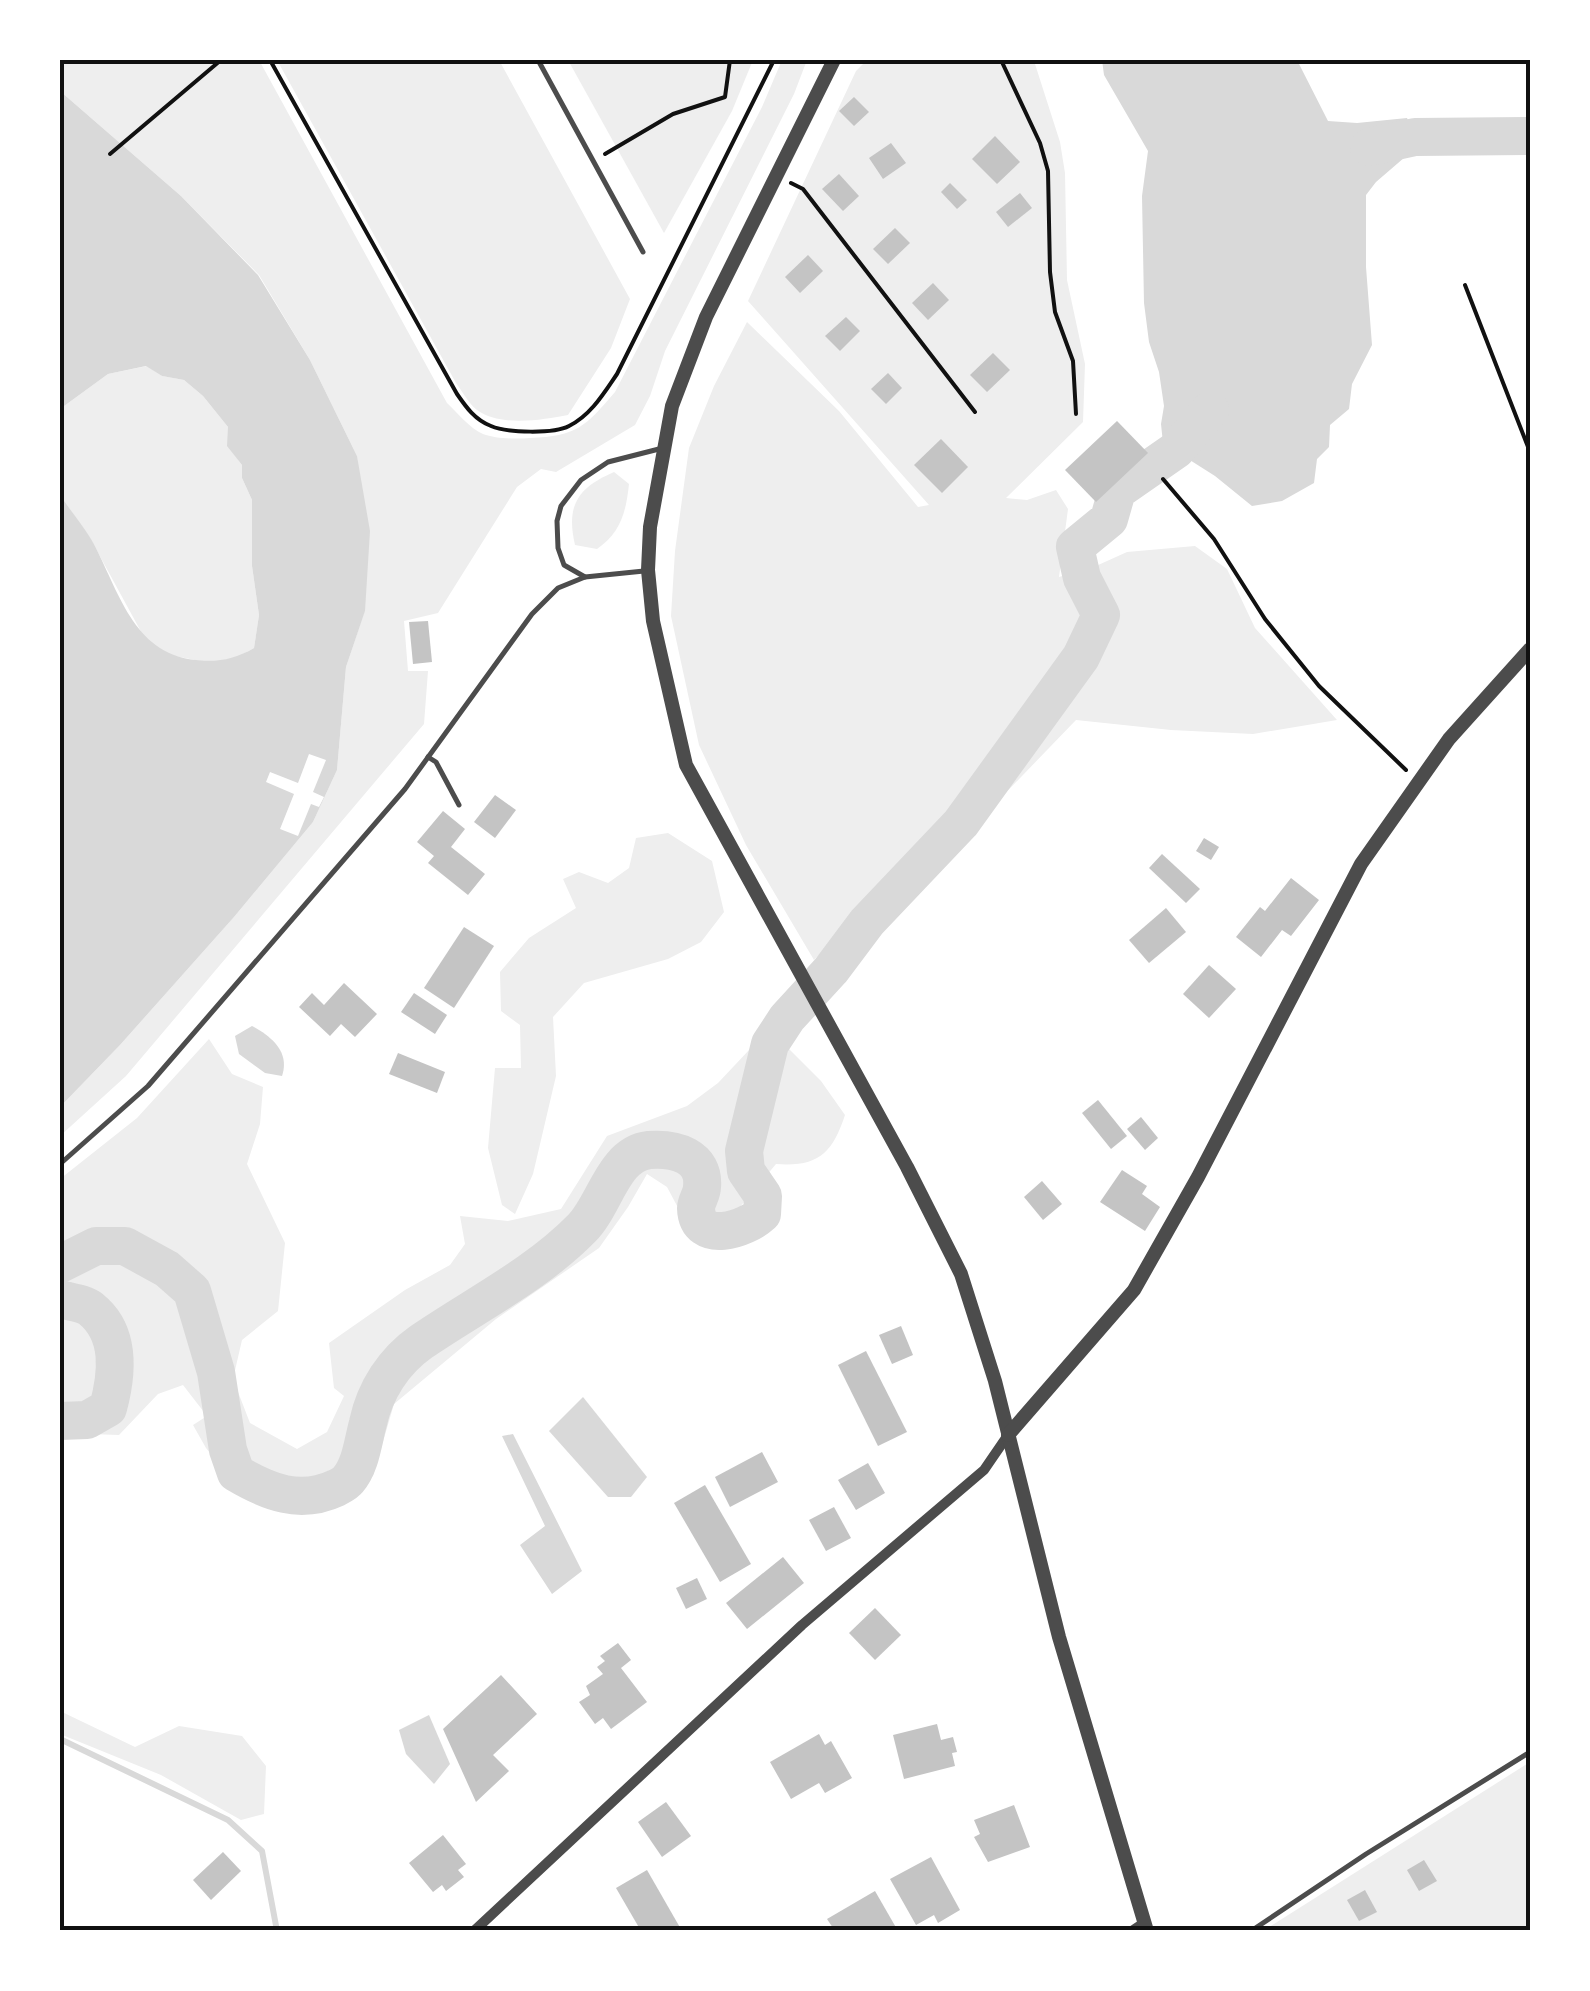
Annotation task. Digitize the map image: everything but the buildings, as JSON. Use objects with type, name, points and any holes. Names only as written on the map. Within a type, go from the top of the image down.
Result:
[{"type":"street","points":[[834,60],[699,335],[672,406],[650,528],[652,621],[686,765],[961,1274],[995,1381],[1059,1637],[1141,1928]]},
{"type":"street","points":[[474,1931],[802,1625],[984,1470],[1008,1435],[1134,1290],[1198,1177],[1361,864],[1418,780],[1493,687],[1530,649]]},
{"type":"lane","points":[[538,60],[643,252]]},
{"type":"lane","points":[[584,577],[564,564],[558,548],[557,521],[562,506],[581,480],[608,462],[662,448]]},
{"type":"lane","points":[[60,1164],[148,1086],[405,789],[532,614],[558,588],[584,577],[648,570]]},
{"type":"lane","points":[[428,757],[436,762],[459,805]]},
{"type":"lane","points":[[1251,1931],[1530,1752]]},
{"type":"path","points":[[110,154],[221,60]]},
{"type":"path","points":[[270,60],[456,394],[473,416],[492,427],[538,432],[568,428],[594,406],[618,374],[774,60]]},
{"type":"path","points":[[593,161],[673,114],[725,97],[730,60]]},
{"type":"path","points":[[1002,60],[1040,143],[1048,171],[1050,272],[1055,312],[1073,362],[1076,414]]},
{"type":"path","points":[[778,176],[802,190],[975,412]]},
{"type":"path","points":[[1464,285],[1530,452]]},
{"type":"path","points":[[1162,479],[1214,540],[1265,619],[1319,686],[1418,780]]},
{"type":"shaded area","points":[[60,60],[259,60],[447,403],[478,432],[519,438],[570,432],[596,414],[615,392],[762,107],[782,60],[807,60],[794,94],[665,351],[650,396],[635,425],[556,472],[541,469],[517,487],[438,613],[404,621],[408,671],[428,671],[424,724],[126,1076],[60,1136],[60,1107],[234,917],[313,822],[337,770],[346,667],[365,610],[357,456],[310,360],[259,275],[181,196],[60,91]]},
{"type":"shaded area","points":[[277,60],[499,60],[630,299],[611,348],[568,415],[534,420],[497,419],[471,404]]},
{"type":"shaded area","points":[[568,60],[753,60],[732,111],[664,233]]},
{"type":"shaded area","points":[[867,60],[1033,60],[1035,64],[1060,142],[1065,173],[1067,280],[1085,364],[1083,422],[1006,498],[1027,500],[1056,490],[1068,509],[1059,577],[1127,552],[1195,546],[1227,569],[1255,628],[1337,720],[1253,734],[1076,720],[939,862],[936,830],[814,960],[746,845],[699,745],[671,616],[689,448],[714,386],[747,322],[839,411],[918,507],[929,505],[748,301],[856,71]]},
{"type":"shaded area","points":[[1102,60],[1297,60],[1328,121],[1357,123],[1407,118],[1415,137],[1412,151],[1366,195],[1372,345],[1352,384],[1349,409],[1330,425],[1329,447],[1317,459],[1314,483],[1282,501],[1252,506],[1215,476],[1163,443],[1164,406],[1144,303],[1142,196],[1148,151],[1104,75]]},
{"type":"shaded area","points":[[60,91],[181,196],[258,275],[310,360],[357,456],[370,531],[365,611],[346,667],[337,770],[313,822],[234,917],[60,1107],[60,495],[91,539],[127,612],[152,642],[168,653],[206,661],[238,656],[254,648],[259,615],[252,566],[252,500],[242,478],[242,465],[227,446],[228,427],[203,396],[184,380],[162,376],[146,366],[108,374],[60,409]]},
{"type":"shaded area","points":[[147,366],[162,376],[184,380],[203,396],[228,427],[228,446],[242,465],[242,478],[252,500],[252,566],[259,615],[254,648],[238,657],[211,663],[169,655],[145,639],[90,538],[60,495],[60,409],[108,374]]},
{"type":"shaded area","points":[[614,472],[629,484],[617,528],[597,549],[575,545],[572,519],[577,500],[591,485]]},
{"type":"shaded area","points":[[668,833],[712,861],[724,912],[701,942],[668,959],[584,983],[553,1017],[556,1076],[533,1174],[515,1214],[502,1205],[488,1148],[495,1068],[521,1068],[520,1025],[501,1011],[500,972],[529,938],[576,908],[563,879],[579,872],[608,883],[629,868],[636,838]]},
{"type":"shaded area","points":[[252,1026],[278,1046],[284,1060],[282,1076],[265,1073],[239,1054],[235,1036]]},
{"type":"shaded area","points":[[209,1039],[232,1074],[263,1087],[260,1124],[247,1164],[285,1243],[278,1311],[242,1340],[233,1379],[250,1423],[297,1449],[327,1432],[344,1396],[334,1388],[329,1343],[405,1290],[450,1265],[465,1244],[460,1216],[508,1221],[561,1209],[607,1136],[687,1106],[718,1083],[750,1049],[788,1048],[821,1081],[845,1115],[835,1140],[821,1155],[803,1163],[776,1164],[739,1208],[692,1234],[667,1187],[647,1174],[599,1248],[496,1319],[394,1404],[373,1476],[321,1508],[256,1502],[240,1491],[206,1448],[193,1425],[207,1416],[183,1385],[158,1394],[119,1435],[60,1433],[60,1179],[137,1118]]},
{"type":"shaded area","points":[[583,1397],[647,1477],[631,1497],[608,1497],[549,1431]]},
{"type":"shaded area","points":[[513,1434],[582,1571],[552,1594],[520,1545],[545,1526],[502,1436]]},
{"type":"shaded area","points":[[60,1711],[135,1747],[179,1726],[242,1736],[266,1766],[264,1814],[241,1820],[161,1775],[60,1734]]},
{"type":"shaded area","points":[[429,1715],[450,1764],[434,1784],[406,1754],[399,1730]]},
{"type":"shaded area","points":[[1530,1762],[1530,1931],[1263,1931]]},
{"type":"pier","points":[[309,754],[326,760],[313,792],[324,797],[319,807],[311,804],[298,836],[280,829],[294,794],[266,782],[270,772],[298,783]]},
{"type":"waterway","points":[[1369,147],[1415,137],[1530,136]]},
{"type":"waterway","points":[[60,1264],[96,1246],[125,1246],[167,1269],[192,1291],[216,1372],[228,1450],[236,1473],[272,1491],[310,1496],[338,1487],[352,1474],[375,1399],[402,1358],[564,1245],[590,1218],[618,1170],[637,1154],[669,1151],[693,1161],[702,1176],[696,1208],[704,1227],[723,1231],[755,1220],[762,1214],[763,1196],[746,1171],[744,1151],[770,1044],[867,922],[961,823],[1081,657],[1101,615],[1082,578],[1075,547],[1109,519],[1117,491],[1176,450],[1210,410]]},
{"type":"waterway","points":[[60,1299],[88,1307],[101,1319],[112,1343],[115,1369],[108,1408],[87,1420],[60,1421]]},
{"type":"waterway","points":[[60,1739],[228,1820],[262,1851],[277,1931]]}]
